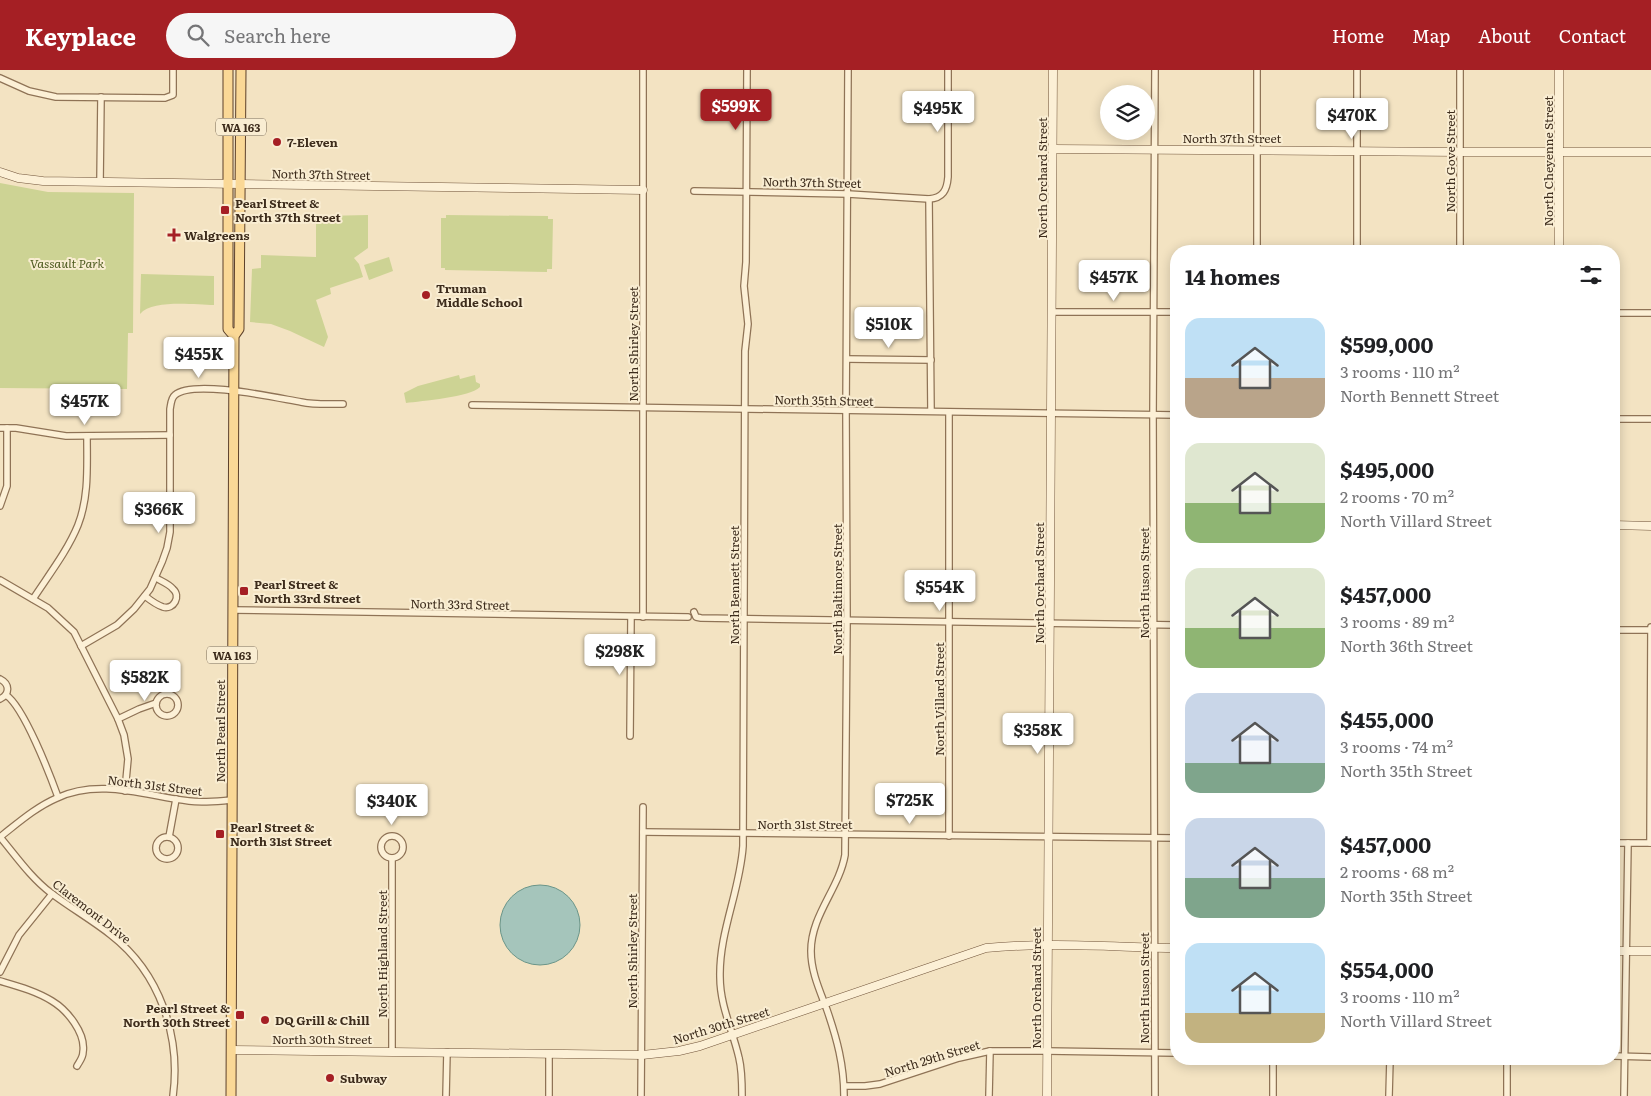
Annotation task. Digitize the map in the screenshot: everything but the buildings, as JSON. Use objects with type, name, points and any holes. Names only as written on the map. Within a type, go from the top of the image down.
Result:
[{"type":"main road","name":"North Pearl Street","points":[[228,70],[228,329],[234,336]]},
{"type":"main road","name":"North Pearl Street","points":[[231,1096],[234,336],[239,329],[241,70]]},
{"type":"street","points":[[0,78],[28,91],[49,96],[165,98],[173,95],[173,70]]},
{"type":"street","name":"North Shirley Street","points":[[643,70],[643,617]]},
{"type":"street","name":"North Bennett Street","points":[[742,1096],[741,1066],[720,991],[720,963],[721,949],[740,866],[743,834],[745,351],[748,324],[744,286],[746,262],[747,70]]},
{"type":"street","name":"North Baltimore Street","points":[[844,1096],[841,1057],[813,968],[812,943],[815,924],[834,890],[845,855],[848,70]]},
{"type":"street","points":[[931,411],[929,199],[943,194],[948,181],[948,70]]},
{"type":"street","name":"North Orchard Street","points":[[1047,1096],[1053,70]]},
{"type":"street","name":"North Huson Street","points":[[1155,70],[1153,415],[1155,1096]]},
{"type":"street","points":[[1257,70],[1257,245]]},
{"type":"street","points":[[1357,70],[1357,245]]},
{"type":"street","name":"North Gove Street","points":[[1460,70],[1460,245]]},
{"type":"street","name":"North Cheyenne Street","points":[[1559,70],[1559,245]]},
{"type":"street","points":[[100,98],[100,182]]},
{"type":"street","name":"North 37th Street","points":[[1053,149],[1651,152]]},
{"type":"street","name":"North 37th Street","points":[[0,172],[18,178],[43,181],[643,190]]},
{"type":"street","name":"North 37th Street","points":[[694,191],[848,194],[929,199]]},
{"type":"street","points":[[1052,312],[1170,312]]},
{"type":"street","points":[[1620,313],[1651,313]]},
{"type":"street","points":[[847,359],[931,360]]},
{"type":"street","points":[[81,646],[117,625],[131,613],[145,596],[156,578],[165,555],[169,540],[172,397],[186,390],[246,391],[302,402],[343,404]]},
{"type":"street","name":"North 35th Street","points":[[472,404],[1170,415]]},
{"type":"street","name":"North Villard Street","points":[[949,412],[949,836]]},
{"type":"street","points":[[1620,419],[1651,419]]},
{"type":"street","points":[[0,506],[7,486],[3,428],[23,429],[52,435],[170,435]]},
{"type":"street","points":[[33,599],[78,526],[86,490],[87,436]]},
{"type":"street","points":[[1620,525],[1651,526]]},
{"type":"street","points":[[145,596],[163,607],[170,606],[175,602],[177,596],[174,589],[156,578]]},
{"type":"street","points":[[0,580],[48,608],[74,632],[118,719],[127,746],[128,775],[125,791]]},
{"type":"street","name":"North 33rd Street","points":[[233,610],[688,618]]},
{"type":"street","points":[[694,612],[696,617],[700,618],[1170,625]]},
{"type":"street","points":[[630,736],[631,617]]},
{"type":"street","points":[[1620,630],[1651,629],[1650,843],[1620,843]]},
{"type":"street","points":[[0,679],[7,686],[6,695],[0,699]]},
{"type":"street","points":[[6,695],[15,703],[24,718],[58,798]]},
{"type":"street","points":[[118,719],[156,703]]},
{"type":"street","name":"North 31st Street","points":[[0,837],[36,810],[58,798],[81,790],[102,788],[206,802],[232,800]]},
{"type":"street","points":[[169,837],[176,799]]},
{"type":"street","name":"North Shirley Street","points":[[642,1096],[643,806]]},
{"type":"street","name":"North 31st Street","points":[[643,832],[1170,838]]},
{"type":"street","name":"Claremont Drive","points":[[0,837],[31,874],[52,894],[112,936],[142,968],[158,994],[166,1015],[173,1046],[175,1080],[173,1096]]},
{"type":"street","points":[[1624,1096],[1628,843]]},
{"type":"street","name":"North Highland Street","points":[[392,858],[392,1051]]},
{"type":"street","points":[[0,972],[19,935],[52,894]]},
{"type":"street","name":"North 30th Street","points":[[231,1050],[642,1055],[679,1052],[986,948],[1010,946],[1170,948]]},
{"type":"street","points":[[1620,951],[1651,951]]},
{"type":"street","points":[[0,981],[41,995],[52,1001],[66,1014],[77,1028],[83,1042],[83,1055],[77,1066]]},
{"type":"street","points":[[446,1096],[447,1052]]},
{"type":"street","points":[[990,1052],[990,1096]]},
{"type":"street","name":"North 29th Street","points":[[844,1086],[880,1084],[959,1058],[990,1052],[1170,1053]]},
{"type":"street","points":[[548,1096],[549,1054]]},
{"type":"street","points":[[1620,1056],[1651,1057]]},
{"type":"street","points":[[1273,1065],[1273,1096]]},
{"type":"street","points":[[1390,1065],[1390,1096]]},
{"type":"street","points":[[1507,1065],[1507,1096]]},
{"type":"green space","name":"Vassault Park","points":[[0,183],[48,192],[134,193],[133,333],[128,333],[127,389],[0,388]]},
{"type":"green space","points":[[368,215],[368,248],[354,258],[359,264],[363,277],[330,288],[331,294],[316,300],[328,337],[324,347],[271,324],[250,322],[252,269],[261,268],[261,255],[316,257],[316,221],[318,218],[323,216]]},
{"type":"green space","points":[[446,215],[548,216],[548,219],[553,219],[552,269],[547,269],[547,272],[445,270],[445,268],[441,268],[441,218],[446,218]]},
{"type":"green space","points":[[389,257],[393,271],[369,280],[364,265]]},
{"type":"green space","points":[[141,274],[214,276],[214,305],[154,306],[140,314]]},
{"type":"green space","points":[[459,375],[460,379],[475,375],[476,382],[480,384],[480,387],[457,396],[406,403],[404,393],[418,386]]},
{"type":"water","points":[[532,885],[548,885],[569,896],[580,917],[580,933],[569,954],[548,965],[532,965],[518,959],[506,947],[500,933],[500,917],[506,903],[518,891]]},
{"type":"place","name":"7-Eleven","points":[[277,142]]},
{"type":"place","name":"Pearl Street & North 37th Street","points":[[225,210]]},
{"type":"place","name":"Walgreens","points":[[174,235]]},
{"type":"place","name":"Truman Middle School","points":[[426,295]]},
{"type":"place","name":"Pearl Street & North 33rd Street","points":[[244,591]]},
{"type":"place","name":"Pearl Street & North 31st Street","points":[[220,834]]},
{"type":"place","name":"Pearl Street & North 30th Street","points":[[240,1015]]},
{"type":"place","name":"DQ Grill & Chill","points":[[265,1020]]},
{"type":"place","name":"Subway","points":[[330,1078]]}]
